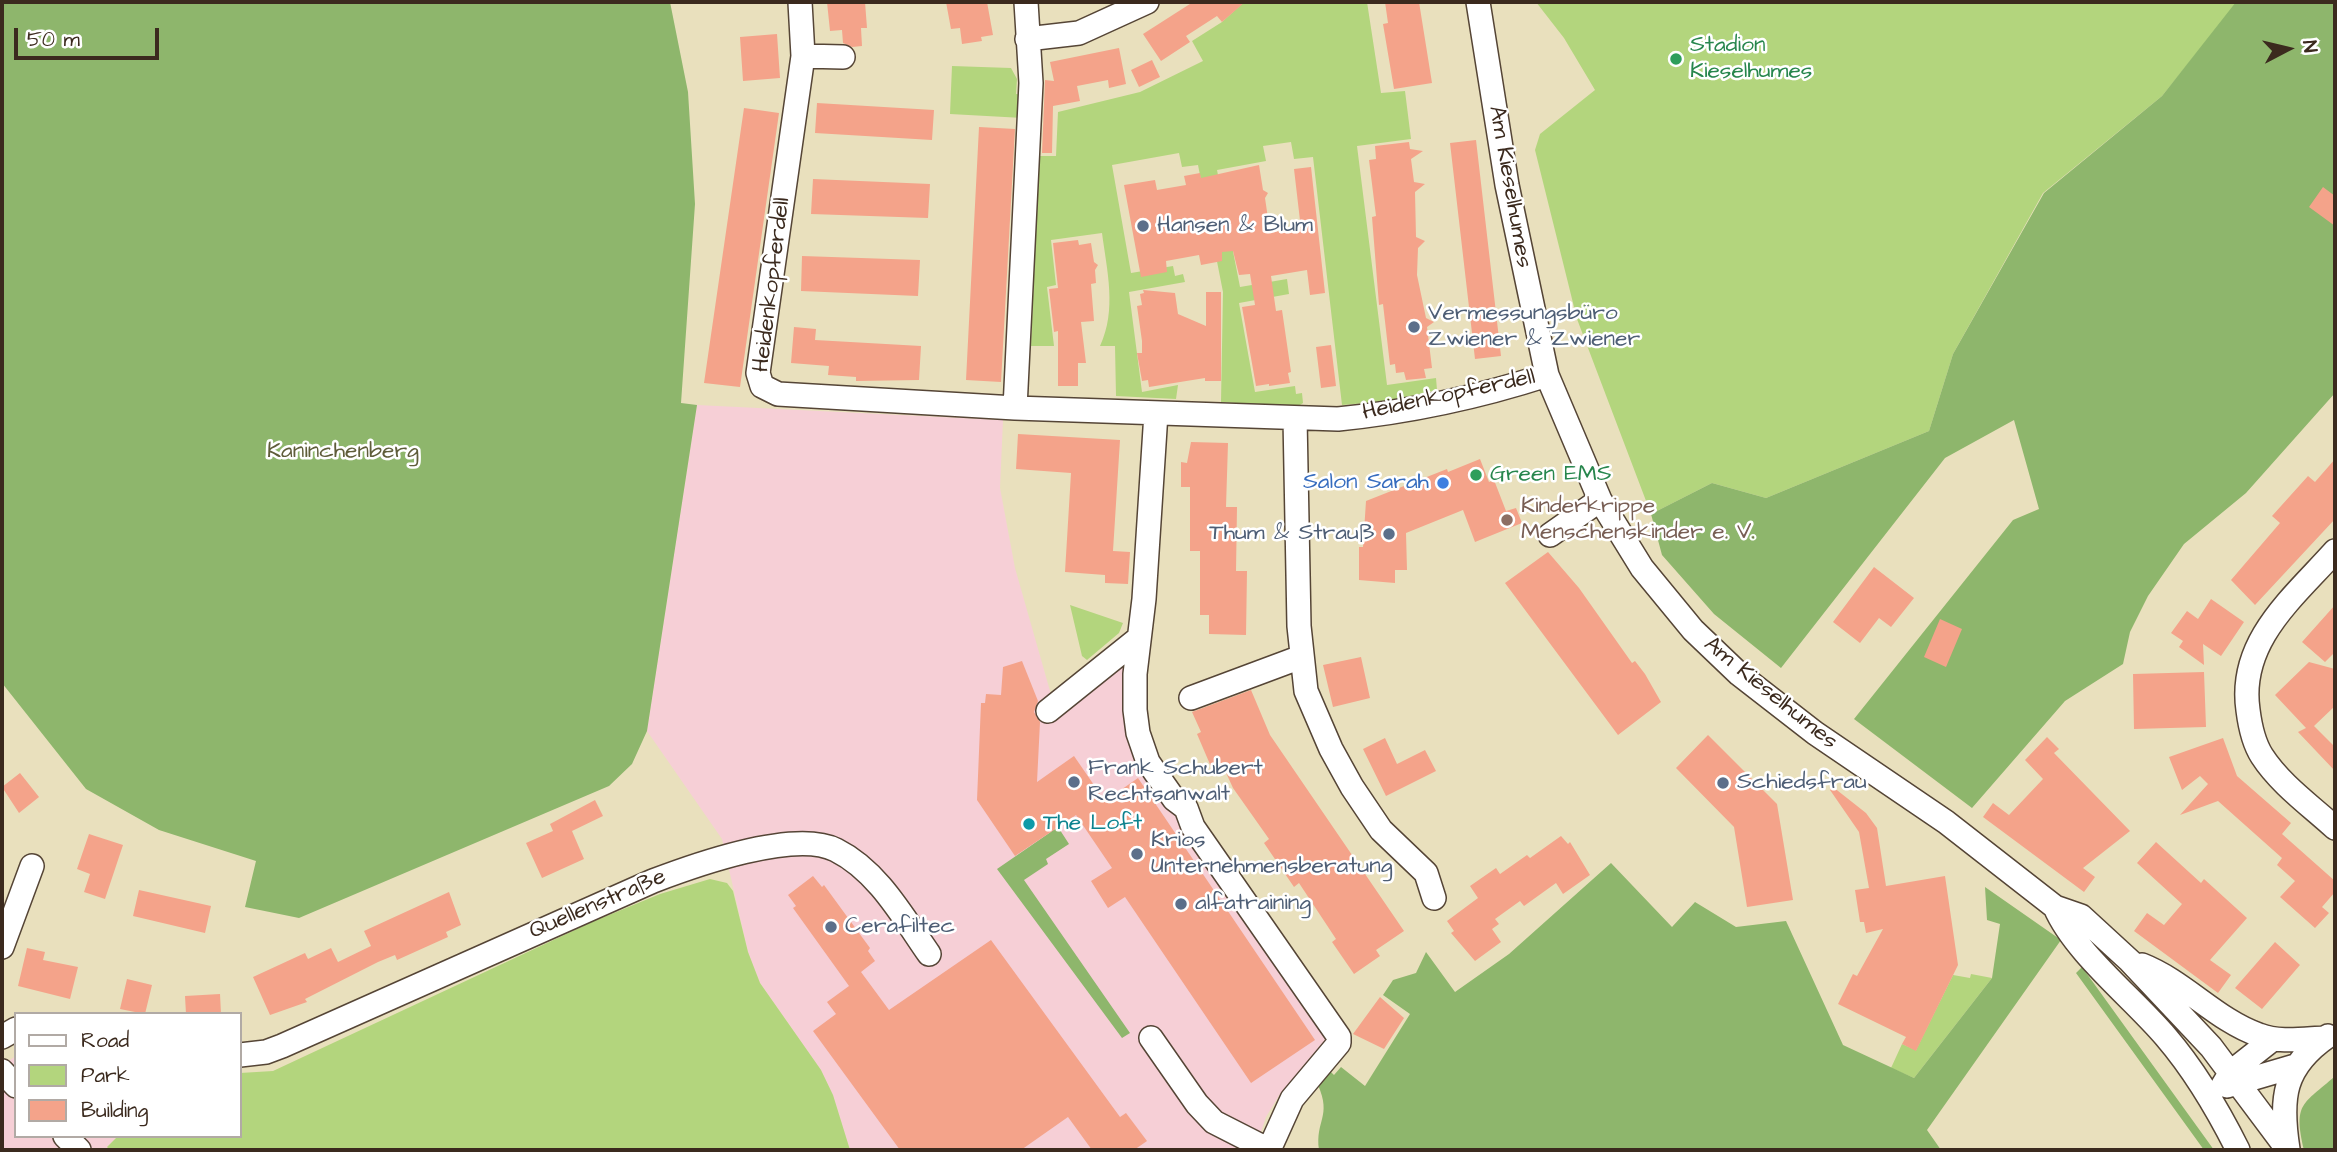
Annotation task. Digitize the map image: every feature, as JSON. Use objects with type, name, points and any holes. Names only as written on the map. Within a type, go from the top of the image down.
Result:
[{"type":"street","name":"Heidenkopferdell","points":[[800,2],[803,56],[758,373],[762,386],[778,394],[1015,408],[1295,418],[1390,414],[1491,391],[1546,375]]},
{"type":"street","points":[[1015,408],[1031,83],[1026,2]]},
{"type":"street","points":[[1027,39],[1079,33],[1147,2]]},
{"type":"street","name":"Am Kieselhumes","points":[[1478,2],[1507,185],[1546,375],[1600,500],[1642,568],[1693,630],[1722,660],[1815,733],[1946,822],[2055,907],[2081,916],[2130,961],[2288,1150]]},
{"type":"street","points":[[803,56],[843,57]]},
{"type":"street","points":[[1151,1038],[1197,1104],[1214,1122],[1269,1150],[1292,1099],[1339,1043],[1339,1037],[1193,827],[1186,808],[1174,799],[1148,762],[1138,733],[1135,710],[1139,638],[1156,413]]},
{"type":"street","points":[[1295,418],[1301,657],[1307,691],[1339,766],[1378,827],[1426,873],[1434,898]]},
{"type":"street","points":[[1550,535],[1600,500]]},
{"type":"street","points":[[2335,551],[2270,623],[2260,638],[2248,677],[2247,702],[2250,726],[2262,756],[2335,828]]},
{"type":"street","points":[[1048,711],[1139,638]]},
{"type":"street","points":[[1191,698],[1301,657]]},
{"type":"street","name":"Quellenstraße","points":[[242,1055],[266,1052],[282,1046],[653,881],[705,862],[790,845],[812,843],[835,849],[850,859],[890,898],[929,954]]},
{"type":"street","points":[[2,947],[32,866]]},
{"type":"street","name":"Am Kieselhumes","points":[[2055,907],[2064,929],[2167,1038],[2200,1082],[2238,1150]]},
{"type":"street","points":[[2130,961],[2159,972],[2239,1026],[2273,1039],[2330,1035]]},
{"type":"street","points":[[2200,1082],[2231,1081],[2295,1066],[2330,1035]]},
{"type":"street","points":[[2219,1112],[2231,1081],[2273,1039]]},
{"type":"street","points":[[2288,1150],[2283,1105],[2295,1066]]},
{"type":"street","points":[[2,1071],[14,1084]]},
{"type":"shaded area","points":[[697,405],[1003,420],[1000,488],[1015,568],[1056,712],[1128,661],[1133,745],[1188,833],[1326,1039],[1280,1094],[1266,1117],[1255,1150],[850,1150],[833,1095],[821,1070],[760,983],[748,952],[722,839],[647,731]]},
{"type":"shaded area","points":[[14,1057],[14,1138],[116,1138],[107,1147],[110,1150],[2,1150],[2,1065]]},
{"type":"green space","name":"Kaninchenberg","points":[[2,2],[670,2],[688,92],[695,204],[681,403],[697,405],[647,731],[632,764],[609,786],[299,918],[245,907],[256,861],[159,830],[86,789],[2,683]]},
{"type":"green space","points":[[1244,2],[1367,2],[1381,93],[1405,91],[1411,139],[1357,146],[1387,385],[1436,378],[1437,390],[1389,401],[1342,405],[1313,157],[1294,159],[1291,142],[1263,146],[1266,161],[1217,170],[1240,287],[1287,279],[1289,294],[1239,303],[1255,392],[1295,386],[1296,394],[1302,393],[1303,403],[1297,407],[1221,402],[1223,292],[1198,165],[1182,167],[1179,153],[1112,165],[1131,273],[1173,266],[1175,276],[1183,274],[1185,282],[1129,292],[1142,392],[1178,385],[1176,399],[1116,396],[1115,346],[1100,346],[1108,319],[1109,304],[1102,233],[1051,240],[1056,285],[1047,287],[1054,346],[1031,346],[1039,156],[1056,156],[1058,112],[1140,92],[1203,61],[1192,41],[1222,22]]},
{"type":"green space","name":"Stadion Kieselhumes","points":[[1536,2],[2237,3],[2162,96],[2043,193],[1953,354],[1929,431],[1766,498],[1712,483],[1651,514],[1577,319],[1535,150],[1540,134],[1595,90],[1564,38]]},
{"type":"green space","points":[[2236,2],[2335,2],[2335,393],[2246,493],[2184,544],[2148,596],[2130,632],[2123,664],[2065,701],[1972,808],[1854,719],[2013,520],[2039,509],[2014,420],[1945,458],[1781,668],[1714,614],[1662,555],[1651,514],[1712,483],[1766,498],[1929,431],[1953,354],[2044,193],[2162,96]]},
{"type":"green space","points":[[952,66],[1011,68],[1017,79],[1016,94],[1025,95],[1023,118],[950,114]]},
{"type":"green space","points":[[1070,605],[1123,623],[1119,633],[1087,660],[1082,656]]},
{"type":"green space","points":[[1058,827],[1069,844],[1046,859],[1048,864],[1024,880],[1130,1033],[1122,1038],[997,869]]},
{"type":"green space","points":[[1611,863],[1672,927],[1695,902],[1736,927],[1786,921],[1843,1045],[1914,1078],[1992,978],[2000,924],[1987,920],[1985,887],[2061,940],[1927,1130],[1941,1150],[1319,1150],[1324,1104],[1318,1085],[1329,1070],[1334,1075],[1341,1067],[1365,1086],[1410,1014],[1383,995],[1393,980],[1416,973],[1426,952],[1455,992],[1509,954]]},
{"type":"green space","points":[[710,879],[727,883],[733,891],[748,952],[760,983],[821,1070],[833,1095],[850,1150],[110,1150],[107,1147],[116,1138],[242,1138],[242,1073],[273,1071],[592,922],[660,894]]},
{"type":"green space","points":[[2082,967],[2214,1150],[2204,1150],[2076,973]]},
{"type":"green space","points":[[1971,974],[1992,978],[1914,1078],[1891,1068],[1902,1044],[1916,1050],[1953,975],[1970,978]]},
{"type":"green space","points":[[2335,1076],[2335,1150],[2304,1150],[2300,1122],[2303,1106]]},
{"type":"building","points":[[827,2],[865,2],[867,28],[861,28],[862,46],[852,47],[843,43],[842,30],[830,31]]},
{"type":"building","points":[[946,2],[987,2],[993,35],[981,37],[982,41],[962,44],[960,28],[951,29]]},
{"type":"building","points":[[1193,2],[1245,2],[1222,22],[1217,16],[1186,36],[1190,42],[1161,61],[1143,34]]},
{"type":"building","points":[[1385,2],[1419,2],[1432,83],[1394,89],[1383,24],[1388,23]]},
{"type":"building","points":[[777,34],[780,78],[743,81],[740,37]]},
{"type":"building","points":[[1119,48],[1126,84],[1109,88],[1108,80],[1077,86],[1080,101],[1053,106],[1052,153],[1042,153],[1045,80],[1054,81],[1050,62]]},
{"type":"building","points":[[1152,60],[1160,77],[1139,87],[1131,70]]},
{"type":"building","points":[[817,103],[934,110],[932,140],[815,133]]},
{"type":"building","points":[[744,108],[779,113],[740,387],[704,383]]},
{"type":"building","points":[[979,127],[1015,129],[1001,382],[966,380]]},
{"type":"building","points":[[1476,140],[1501,356],[1475,359],[1450,143]]},
{"type":"building","points":[[1409,142],[1410,149],[1423,151],[1411,159],[1414,182],[1425,184],[1415,192],[1416,237],[1425,241],[1418,248],[1417,275],[1426,318],[1434,322],[1427,327],[1432,368],[1424,369],[1426,378],[1406,380],[1404,372],[1396,373],[1395,364],[1390,365],[1383,304],[1379,305],[1372,217],[1376,216],[1369,160],[1376,159],[1375,146]]},
{"type":"building","points":[[1259,165],[1263,190],[1268,193],[1265,198],[1270,232],[1301,229],[1294,169],[1311,167],[1325,293],[1310,295],[1307,270],[1271,276],[1276,311],[1282,310],[1291,372],[1288,373],[1290,383],[1269,386],[1256,386],[1242,307],[1255,305],[1250,274],[1239,275],[1233,251],[1222,252],[1222,261],[1201,265],[1199,255],[1166,261],[1167,272],[1141,277],[1124,185],[1155,180],[1157,190],[1186,185],[1184,176],[1200,173],[1201,178]]},
{"type":"building","points":[[813,179],[930,184],[928,218],[811,214]]},
{"type":"building","points":[[2323,187],[2335,196],[2335,226],[2309,207]]},
{"type":"building","points":[[1078,240],[1079,245],[1091,243],[1094,262],[1098,265],[1095,270],[1096,283],[1091,284],[1094,321],[1081,322],[1086,363],[1078,363],[1078,386],[1058,386],[1058,331],[1054,332],[1049,289],[1058,288],[1053,243]]},
{"type":"building","points":[[802,256],[920,260],[918,296],[801,291]]},
{"type":"building","points":[[1143,290],[1175,293],[1178,314],[1206,326],[1206,292],[1221,292],[1221,381],[1205,381],[1205,378],[1149,387],[1148,380],[1142,381],[1137,353],[1142,353],[1142,341],[1137,306],[1142,305],[1140,294],[1144,293]]},
{"type":"building","points":[[794,327],[816,329],[815,340],[921,346],[919,380],[856,381],[856,377],[828,375],[829,366],[791,363]]},
{"type":"building","points":[[1331,345],[1336,386],[1321,388],[1316,347]]},
{"type":"building","points":[[1018,434],[1120,440],[1113,551],[1130,552],[1128,584],[1105,583],[1105,575],[1065,572],[1071,473],[1016,469]]},
{"type":"building","points":[[1191,442],[1228,443],[1226,507],[1237,507],[1236,571],[1247,571],[1246,635],[1209,634],[1209,615],[1200,615],[1200,551],[1190,551],[1190,487],[1181,487],[1181,462],[1187,463]]},
{"type":"building","points":[[1480,459],[1489,482],[1494,480],[1506,511],[1516,508],[1522,523],[1475,542],[1463,510],[1406,533],[1407,570],[1395,570],[1395,583],[1359,580],[1359,547],[1363,547],[1366,501]]},
{"type":"building","points":[[2335,459],[2335,519],[2255,605],[2231,580],[2280,523],[2272,516],[2308,476],[2315,482]]},
{"type":"building","points":[[1548,552],[1579,588],[1632,663],[1635,661],[1645,674],[1661,702],[1618,735],[1505,583]]},
{"type":"building","points":[[1874,567],[1914,598],[1891,627],[1879,618],[1860,643],[1833,622]]},
{"type":"building","points":[[2211,599],[2244,622],[2221,656],[2203,644],[2204,665],[2179,647],[2183,641],[2171,633],[2187,611],[2198,619]]},
{"type":"building","points":[[2335,605],[2335,652],[2325,662],[2302,642]]},
{"type":"building","points":[[1940,619],[1962,629],[1946,667],[1924,657]]},
{"type":"building","points":[[1361,657],[1370,698],[1333,707],[1323,665]]},
{"type":"building","points":[[1022,661],[1038,701],[1034,712],[1040,722],[1037,782],[1074,756],[1105,801],[1138,778],[1315,1040],[1251,1083],[1125,897],[1108,908],[1091,881],[1112,868],[1076,815],[1015,856],[977,800],[981,703],[985,703],[986,694],[1001,695],[1003,667]]},
{"type":"building","points":[[2309,662],[2335,669],[2335,706],[2314,726],[2335,747],[2335,771],[2298,732],[2306,728],[2275,695]]},
{"type":"building","points":[[2204,672],[2206,727],[2134,729],[2133,674]]},
{"type":"building","points":[[1251,690],[1270,735],[1404,931],[1376,950],[1380,956],[1354,974],[1332,942],[1336,939],[1299,883],[1294,887],[1264,843],[1269,839],[1233,788],[1222,764],[1212,769],[1197,734],[1201,732],[1192,712]]},
{"type":"building","points":[[1708,735],[1777,804],[1793,900],[1747,907],[1734,827],[1676,768]]},
{"type":"building","points":[[2047,737],[2059,749],[2054,753],[2130,831],[2083,868],[2095,877],[2084,892],[1983,817],[1993,803],[2009,815],[2043,779],[2025,760]]},
{"type":"building","points":[[1385,738],[1397,764],[1425,750],[1436,771],[1386,796],[1363,749]]},
{"type":"building","points":[[2223,738],[2237,776],[2291,823],[2282,834],[2335,881],[2335,892],[2322,907],[2329,913],[2315,928],[2280,897],[2295,881],[2277,865],[2282,858],[2218,801],[2180,815],[2208,784],[2200,776],[2182,790],[2169,757]]},
{"type":"building","points":[[20,773],[39,797],[19,813],[2,787]]},
{"type":"building","points":[[1833,787],[1866,813],[1877,828],[1886,886],[1945,876],[1958,965],[1916,1051],[1902,1044],[1906,1037],[1838,1004],[1853,974],[1857,976],[1883,929],[1866,933],[1864,922],[1860,922],[1855,890],[1869,888],[1859,832],[1830,790]]},
{"type":"building","points":[[595,800],[603,816],[572,831],[584,859],[542,878],[526,843],[553,831],[550,824]]},
{"type":"building","points":[[89,834],[123,845],[105,899],[84,892],[90,874],[77,869]]},
{"type":"building","points":[[1561,836],[1568,844],[1570,842],[1590,875],[1563,894],[1556,883],[1524,906],[1520,901],[1495,919],[1499,924],[1492,929],[1501,942],[1475,961],[1451,933],[1454,931],[1447,921],[1478,898],[1470,886],[1496,868],[1500,874],[1527,855],[1530,858]]},
{"type":"building","points":[[2156,842],[2201,883],[2204,879],[2247,918],[2210,960],[2231,975],[2218,993],[2134,931],[2147,913],[2164,925],[2182,904],[2137,863]]},
{"type":"building","points":[[813,876],[822,887],[824,885],[870,948],[868,951],[875,961],[861,972],[889,1010],[991,940],[1120,1117],[1126,1113],[1147,1141],[1134,1150],[1092,1150],[1068,1117],[1021,1150],[900,1150],[813,1031],[836,1014],[827,1002],[849,986],[793,908],[796,906],[788,895]]},
{"type":"building","points":[[139,890],[211,906],[205,933],[133,916]]},
{"type":"building","points":[[449,892],[461,925],[446,932],[448,937],[397,960],[395,955],[378,962],[305,999],[307,1002],[270,1015],[253,977],[305,953],[308,959],[331,948],[338,962],[371,946],[364,931]]},
{"type":"building","points":[[2275,942],[2300,965],[2262,1009],[2235,988]]},
{"type":"building","points":[[27,948],[45,952],[43,960],[78,967],[70,999],[18,986]]},
{"type":"building","points":[[127,979],[152,985],[145,1012],[120,1009]]},
{"type":"building","points":[[220,994],[221,1012],[186,1012],[185,996]]},
{"type":"building","points":[[1380,997],[1404,1018],[1384,1049],[1353,1034]]},
{"type":"place","name":"Stadion Kieselhumes","points":[[1676,59]]},
{"type":"place","name":"Hansen & Blum","points":[[1143,226]]},
{"type":"place","name":"Vermessungsbüro Zwiener & Zwiener","points":[[1414,327]]},
{"type":"place","name":"Green EMS","points":[[1476,475]]},
{"type":"place","name":"Salon Sarah","points":[[1443,483]]},
{"type":"place","name":"Kinderkrippe Menschenskinder e. V.","points":[[1507,520]]},
{"type":"place","name":"Thum & Strauß","points":[[1389,534]]},
{"type":"place","name":"Frank Schubert Rechtsanwalt","points":[[1074,782]]},
{"type":"place","name":"Schiedsfrau","points":[[1723,783]]},
{"type":"place","name":"The Loft","points":[[1029,824]]},
{"type":"place","name":"Krios Unternehmensberatung","points":[[1137,854]]},
{"type":"place","name":"alfatraining","points":[[1181,904]]},
{"type":"place","name":"Cerafiltec","points":[[831,927]]}]
